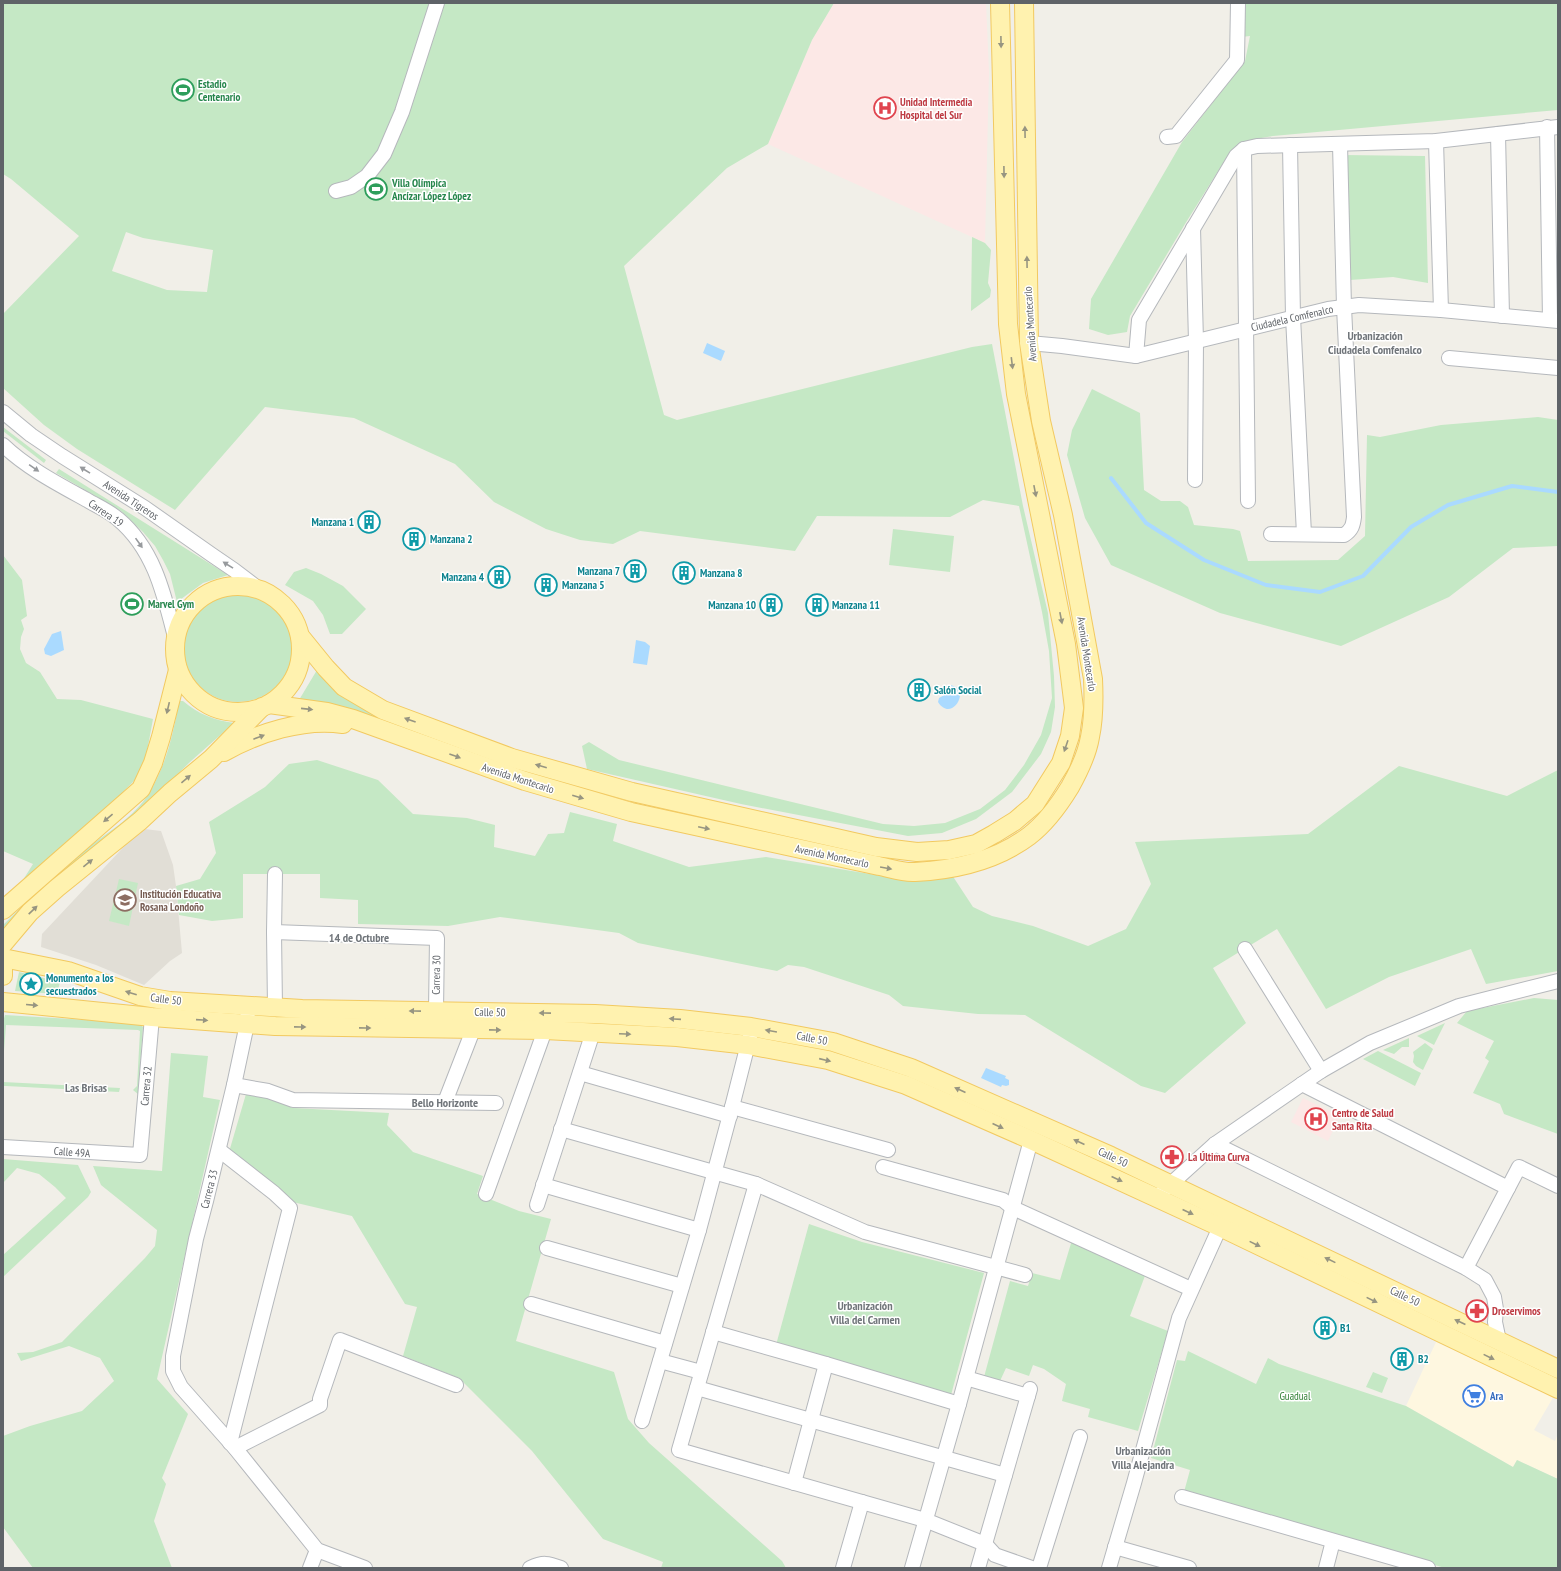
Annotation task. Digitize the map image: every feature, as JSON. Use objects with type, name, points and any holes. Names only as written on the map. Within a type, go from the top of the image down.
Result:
[{"type":"main road","name":"Avenida Montecarlo","points":[[300,636],[326,668],[344,687],[383,710],[512,758],[632,792],[876,847],[917,852],[949,850],[976,844],[1015,821],[1035,804],[1061,763],[1070,736],[1074,708],[1066,644],[1016,394],[1008,324],[1000,3]]},
{"type":"main road","name":"Avenida Montecarlo","points":[[266,705],[327,712],[353,719],[525,782],[630,812],[809,852],[913,872],[972,864],[997,854],[1029,836],[1047,819],[1065,794],[1080,769],[1090,738],[1094,704],[1093,679],[1066,530],[1041,421],[1029,343],[1024,3]]},
{"type":"main road","points":[[30,962],[14,954],[7,939],[30,912],[57,888],[140,821],[170,793],[211,759],[266,705],[286,690],[294,678],[299,664],[301,650],[300,636],[285,607],[268,593],[237,586],[224,587],[202,597],[192,605],[185,614],[179,625],[176,637],[174,653],[178,670],[187,687],[205,703],[228,711],[251,711],[266,705]]},
{"type":"main road","points":[[3,910],[141,789],[152,764],[161,737],[178,670]]},
{"type":"main road","points":[[211,759],[232,747],[278,729],[302,724],[332,723],[369,729],[418,743]]},
{"type":"main road","name":"Calle 50","points":[[3,958],[30,962],[68,971],[140,996],[163,1012],[241,1006],[275,1008],[595,1014],[680,1019],[751,1027],[833,1042],[911,1068],[1038,1123],[1170,1184],[1558,1369]]},
{"type":"main road","points":[[3,968],[3,976]]},
{"type":"main road","name":"Calle 50","points":[[3,1002],[163,1012],[241,1024],[294,1027],[545,1030],[677,1037],[748,1045],[828,1060],[906,1085],[1031,1140],[1220,1227],[1558,1389]]},
{"type":"street","points":[[336,191],[352,187],[367,176],[384,154],[402,112],[437,3]]},
{"type":"street","points":[[1167,137],[1176,136],[1237,60],[1238,3]]},
{"type":"street","points":[[1136,356],[1138,320],[1236,156],[1244,150],[1257,146],[1436,141],[1552,127],[1554,321]]},
{"type":"street","points":[[1498,134],[1502,316]]},
{"type":"street","points":[[1436,141],[1442,310]]},
{"type":"street","points":[[1271,534],[1344,535],[1349,532],[1353,524],[1354,517],[1344,307],[1340,144]]},
{"type":"street","points":[[1290,145],[1293,317],[1304,534]]},
{"type":"street","points":[[1244,150],[1248,501]]},
{"type":"street","points":[[1193,228],[1196,341],[1195,480]]},
{"type":"street","name":"Ciudadela Comfenalco","points":[[1029,343],[1136,356],[1293,317],[1328,309],[1359,305],[1442,310],[1554,321]]},
{"type":"street","points":[[1448,358],[1558,368]]},
{"type":"street","name":"Avenida Tigreros","points":[[3,412],[31,436],[145,508],[234,570],[258,590]]},
{"type":"street","name":"Carrera 19","points":[[3,445],[45,476],[117,518],[130,530],[153,563],[163,589],[176,637]]},
{"type":"street","points":[[275,874],[275,1008]]},
{"type":"street","name":"Carrera 30","points":[[274,932],[437,938],[436,1011]]},
{"type":"street","points":[[1246,949],[1320,1071]]},
{"type":"street","points":[[1156,1197],[1215,1144],[1320,1071],[1370,1043],[1459,1006],[1541,984],[1558,981]]},
{"type":"street","points":[[1541,984],[1558,987]]},
{"type":"street","name":"Carrera 33","points":[[232,1446],[181,1387],[173,1372],[173,1356],[196,1239],[234,1085],[241,1024],[241,1006]]},
{"type":"street","name":"Carrera 32","points":[[140,1155],[163,1012]]},
{"type":"street","points":[[642,1420],[682,1286],[731,1112],[748,1045],[751,1027]]},
{"type":"street","points":[[445,1102],[473,1030]]},
{"type":"street","points":[[486,1194],[545,1030]]},
{"type":"street","points":[[537,1205],[593,1032]]},
{"type":"street","points":[[580,1073],[731,1112],[888,1150]]},
{"type":"street","points":[[1302,1084],[1508,1188]]},
{"type":"street","points":[[234,1085],[268,1091],[293,1100],[496,1104]]},
{"type":"street","points":[[561,1129],[756,1184],[865,1232],[1025,1276]]},
{"type":"street","points":[[912,1568],[959,1404],[1031,1140]]},
{"type":"street","points":[[1215,1144],[1466,1268],[1485,1280],[1494,1297],[1496,1309],[1495,1322],[1499,1341]]},
{"type":"street","name":"Calle 49A","points":[[3,1147],[140,1155]]},
{"type":"street","points":[[219,1150],[274,1193],[290,1208],[232,1446]]},
{"type":"street","points":[[883,1167],[1003,1200],[1013,1208],[1191,1289]]},
{"type":"street","points":[[1466,1268],[1519,1167],[1558,1186]]},
{"type":"street","points":[[756,1184],[679,1450],[926,1520],[984,1544],[995,1555],[1032,1568]]},
{"type":"street","points":[[543,1185],[698,1230]]},
{"type":"street","points":[[1109,1568],[1139,1468],[1179,1318],[1220,1227]]},
{"type":"street","points":[[547,1248],[682,1286]]},
{"type":"street","points":[[531,1304],[665,1343]]},
{"type":"street","points":[[713,1332],[959,1404]]},
{"type":"street","points":[[232,1446],[320,1405],[320,1398],[340,1340],[456,1385]]},
{"type":"street","points":[[660,1361],[701,1372]]},
{"type":"street","points":[[794,1483],[826,1364]]},
{"type":"street","points":[[966,1378],[1029,1392],[978,1568]]},
{"type":"street","points":[[696,1388],[811,1422],[1005,1475]]},
{"type":"street","points":[[1040,1568],[1080,1437]]},
{"type":"street","points":[[232,1446],[317,1550],[365,1568]]},
{"type":"street","points":[[1182,1496],[1428,1568]]},
{"type":"street","points":[[842,1568],[862,1502]]},
{"type":"street","points":[[1326,1568],[1333,1541]]},
{"type":"street","points":[[1115,1547],[1189,1568]]},
{"type":"street","points":[[310,1568],[317,1550]]},
{"type":"street","points":[[530,1568],[541,1563],[559,1568]]},
{"type":"shaded area","name":"Unidad Intermedia Hospital del Sur","points":[[834,3],[986,3],[989,72],[985,243],[768,144],[812,40]]},
{"type":"shaded area","name":"Institución Educativa Rosana Londoño","points":[[144,829],[161,831],[173,865],[182,953],[170,961],[144,985],[96,965],[41,947],[42,934],[133,837]]},
{"type":"shaded area","name":"Centro de Salud Santa Rita","points":[[1303,1098],[1340,1116],[1328,1141],[1291,1122]]},
{"type":"shaded area","points":[[1436,1342],[1554,1396],[1534,1430],[1555,1441],[1558,1434],[1558,1479],[1517,1460],[1513,1467],[1406,1406]]},
{"type":"green space","points":[[3,3],[834,3],[812,40],[768,144],[727,168],[624,266],[664,415],[677,420],[972,347],[992,344],[1023,506],[1048,613],[1054,676],[1055,707],[1051,732],[1041,754],[1012,792],[976,819],[942,833],[908,836],[741,804],[587,769],[582,746],[589,742],[619,760],[883,824],[914,826],[945,823],[980,809],[1005,790],[1024,765],[1041,735],[1052,698],[1049,651],[1019,506],[983,500],[950,517],[817,516],[795,551],[640,531],[613,544],[580,540],[546,529],[494,502],[455,464],[354,418],[265,407],[175,510],[77,449],[44,425],[3,388],[3,314],[79,236],[3,174]],"holes":[[[126,232],[143,238],[213,250],[207,292],[167,290],[112,271]]]},
{"type":"green space","points":[[1242,3],[1558,3],[1558,110],[1273,136],[1245,142],[1230,152],[1185,224],[1130,316],[1127,332],[1108,335],[1089,329],[1091,299],[1182,142],[1245,61],[1250,36],[1241,37]]},
{"type":"green space","points":[[1344,155],[1425,156],[1428,283],[1393,277],[1350,280]]},
{"type":"green space","points":[[972,237],[985,243],[991,250],[988,283],[991,290],[990,297],[971,311]]},
{"type":"green space","points":[[1092,389],[1140,413],[1144,490],[1161,501],[1180,501],[1188,507],[1194,525],[1240,531],[1248,561],[1338,560],[1365,536],[1367,435],[1380,437],[1441,425],[1538,417],[1558,420],[1558,546],[1513,548],[1449,597],[1341,646],[1220,613],[1111,565],[1085,518],[1067,455],[1072,430]]},
{"type":"green space","points":[[3,427],[46,460],[44,463],[3,431]]},
{"type":"green space","points":[[59,469],[228,575],[203,583],[177,602],[170,574],[155,546],[143,532],[121,511],[56,473]]},
{"type":"green space","points":[[893,529],[954,536],[950,572],[889,565]]},
{"type":"green space","points":[[3,555],[22,580],[27,616],[21,620],[24,629],[21,637],[20,649],[26,663],[40,672],[57,699],[81,700],[153,719],[146,757],[135,780],[110,805],[23,880],[33,864],[3,851]]},
{"type":"green space","points":[[306,568],[343,586],[366,609],[342,634],[330,634],[323,615],[313,601],[285,585],[294,572]]},
{"type":"green space","points":[[238,594],[259,598],[276,610],[288,627],[292,648],[288,669],[276,686],[259,698],[238,702],[217,698],[200,686],[188,669],[184,648],[188,627],[200,610],[217,598]]},
{"type":"green space","points":[[317,670],[338,694],[388,720],[324,703],[299,700]]},
{"type":"green space","points":[[179,701],[183,701],[194,710],[207,716],[234,723],[191,761],[136,815],[3,930],[3,925],[43,887],[84,851],[128,818],[143,802],[155,782],[165,760],[172,737]]},
{"type":"green space","points":[[317,760],[378,780],[413,814],[467,818],[495,825],[494,847],[535,856],[548,834],[564,833],[570,812],[617,824],[613,841],[689,867],[766,857],[907,880],[952,875],[973,907],[992,916],[1033,926],[1088,946],[1126,929],[1151,884],[1135,842],[1308,834],[1399,766],[1507,796],[1558,770],[1558,971],[1486,984],[1471,949],[1389,977],[1326,1009],[1277,929],[1213,968],[1246,1023],[1165,1093],[1141,1086],[1025,1015],[978,1014],[903,1006],[889,995],[804,967],[788,965],[777,971],[638,943],[619,933],[500,917],[448,926],[358,924],[358,900],[320,898],[320,874],[243,874],[243,918],[212,921],[179,915],[176,886],[200,879],[216,853],[209,822],[265,787],[289,764]]},
{"type":"green space","points":[[119,879],[138,883],[129,926],[109,921]]},
{"type":"green space","points":[[19,972],[60,982],[57,994],[15,991]]},
{"type":"green space","points":[[1534,998],[1558,1000],[1558,1134],[1504,1114],[1500,1104],[1473,1093],[1489,1061],[1485,1058],[1494,1041],[1457,1023],[1467,1011]]},
{"type":"green space","points":[[5,1015],[138,1023],[143,1027],[138,1094],[133,1090],[137,1086],[140,1031],[6,1025],[3,1064],[3,1022]]},
{"type":"green space","points":[[1445,1023],[1434,1045],[1417,1036]]},
{"type":"green space","points":[[1409,1038],[1409,1047],[1402,1047],[1394,1054],[1383,1050]]},
{"type":"green space","points":[[1425,1043],[1433,1049],[1423,1070],[1416,1066],[1413,1062],[1413,1052]]},
{"type":"green space","points":[[1378,1051],[1421,1073],[1415,1086],[1363,1059]]},
{"type":"green space","points":[[171,1053],[208,1056],[203,1097],[220,1100],[157,1379],[188,1414],[162,1478],[166,1484],[154,1521],[172,1568],[33,1568],[3,1527],[3,1436],[30,1426],[82,1411],[114,1381],[100,1358],[69,1346],[21,1361],[17,1353],[33,1352],[62,1342],[155,1246],[157,1230],[101,1185],[93,1166],[162,1171]]},
{"type":"green space","points":[[3,1082],[120,1088],[119,1092],[3,1086]]},
{"type":"green space","points":[[246,1094],[269,1097],[293,1108],[389,1113],[387,1125],[413,1152],[483,1176],[477,1194],[519,1211],[551,1219],[516,1341],[614,1372],[628,1419],[649,1443],[782,1561],[786,1568],[661,1568],[663,1562],[603,1539],[532,1451],[459,1378],[403,1356],[417,1307],[405,1304],[352,1216],[284,1200],[229,1152]]},
{"type":"green space","points":[[3,1159],[78,1165],[91,1192],[88,1197],[3,1277],[3,1255],[66,1198],[39,1174],[17,1168],[3,1183]]},
{"type":"green space","points":[[809,1224],[862,1242],[984,1273],[951,1395],[776,1345]]},
{"type":"green space","points":[[1072,1240],[1146,1273],[1130,1316],[1168,1331],[1138,1431],[1088,1417],[1090,1409],[1062,1401],[1066,1384],[1044,1369],[1033,1365],[1029,1376],[1006,1368],[1000,1381],[984,1377],[1010,1281],[1028,1286],[1032,1273],[1060,1280]]},
{"type":"green space","name":"Guadual","points":[[1188,1351],[1256,1384],[1268,1358],[1279,1364],[1406,1406],[1513,1467],[1517,1460],[1558,1479],[1558,1568],[1445,1568],[1184,1492],[1190,1470],[1151,1458],[1177,1360],[1185,1361]]},
{"type":"green space","points":[[1373,1372],[1388,1378],[1382,1393],[1366,1387]]},
{"type":"water","points":[[707,343],[725,351],[721,361],[703,353]]},
{"type":"water","points":[[61,631],[64,650],[51,656],[45,654],[44,649],[52,634]]},
{"type":"water","points":[[636,640],[645,642],[650,646],[647,665],[633,663]]},
{"type":"water","points":[[951,685],[958,688],[957,694],[960,696],[957,704],[948,709],[941,706],[938,702],[939,698],[948,693],[949,686]]},
{"type":"water","points":[[986,1068],[1006,1076],[1005,1078],[1009,1080],[1009,1085],[1002,1085],[1001,1087],[981,1078]]},
{"type":"waterway","points":[[1111,478],[1146,523],[1204,560],[1266,585],[1320,592],[1363,576],[1411,527],[1448,505],[1512,486],[1558,492]]},
{"type":"place","name":"Estadio Centenario","points":[[183,90]]},
{"type":"place","name":"Unidad Intermedia Hospital del Sur","points":[[885,108]]},
{"type":"place","name":"Villa Olímpica Ancízar López López","points":[[376,189]]},
{"type":"place","name":"Manzana 1","points":[[369,522]]},
{"type":"place","name":"Manzana 2","points":[[414,539]]},
{"type":"place","name":"Manzana 7","points":[[635,571]]},
{"type":"place","name":"Manzana 8","points":[[684,573]]},
{"type":"place","name":"Manzana 4","points":[[499,577]]},
{"type":"place","name":"Manzana 5","points":[[546,585]]},
{"type":"place","name":"Marvel Gym","points":[[132,604]]},
{"type":"place","name":"Manzana 10","points":[[771,605]]},
{"type":"place","name":"Manzana 11","points":[[817,605]]},
{"type":"place","name":"Salón Social","points":[[919,690]]},
{"type":"place","name":"Institución Educativa Rosana Londoño","points":[[125,900]]},
{"type":"place","name":"Monumento a los secuestrados","points":[[31,984]]},
{"type":"place","name":"Centro de Salud Santa Rita","points":[[1316,1119]]},
{"type":"place","name":"La Última Curva","points":[[1172,1157]]},
{"type":"place","name":"Droservimos","points":[[1477,1311]]},
{"type":"place","name":"B1","points":[[1325,1328]]},
{"type":"place","name":"B2","points":[[1402,1359]]},
{"type":"place","name":"Ara","points":[[1474,1396]]},
{"type":"district","name":"Urbanización Ciudadela Comfenalco","points":[[1375,343]]},
{"type":"district","name":"14 de Octubre","points":[[359,938]]},
{"type":"district","name":"Las Brisas","points":[[86,1088]]},
{"type":"district","name":"Bello Horizonte","points":[[445,1103]]},
{"type":"district","name":"Urbanización Villa del Carmen","points":[[865,1313]]},
{"type":"district","name":"Urbanización Villa Alejandra","points":[[1143,1458]]}]
